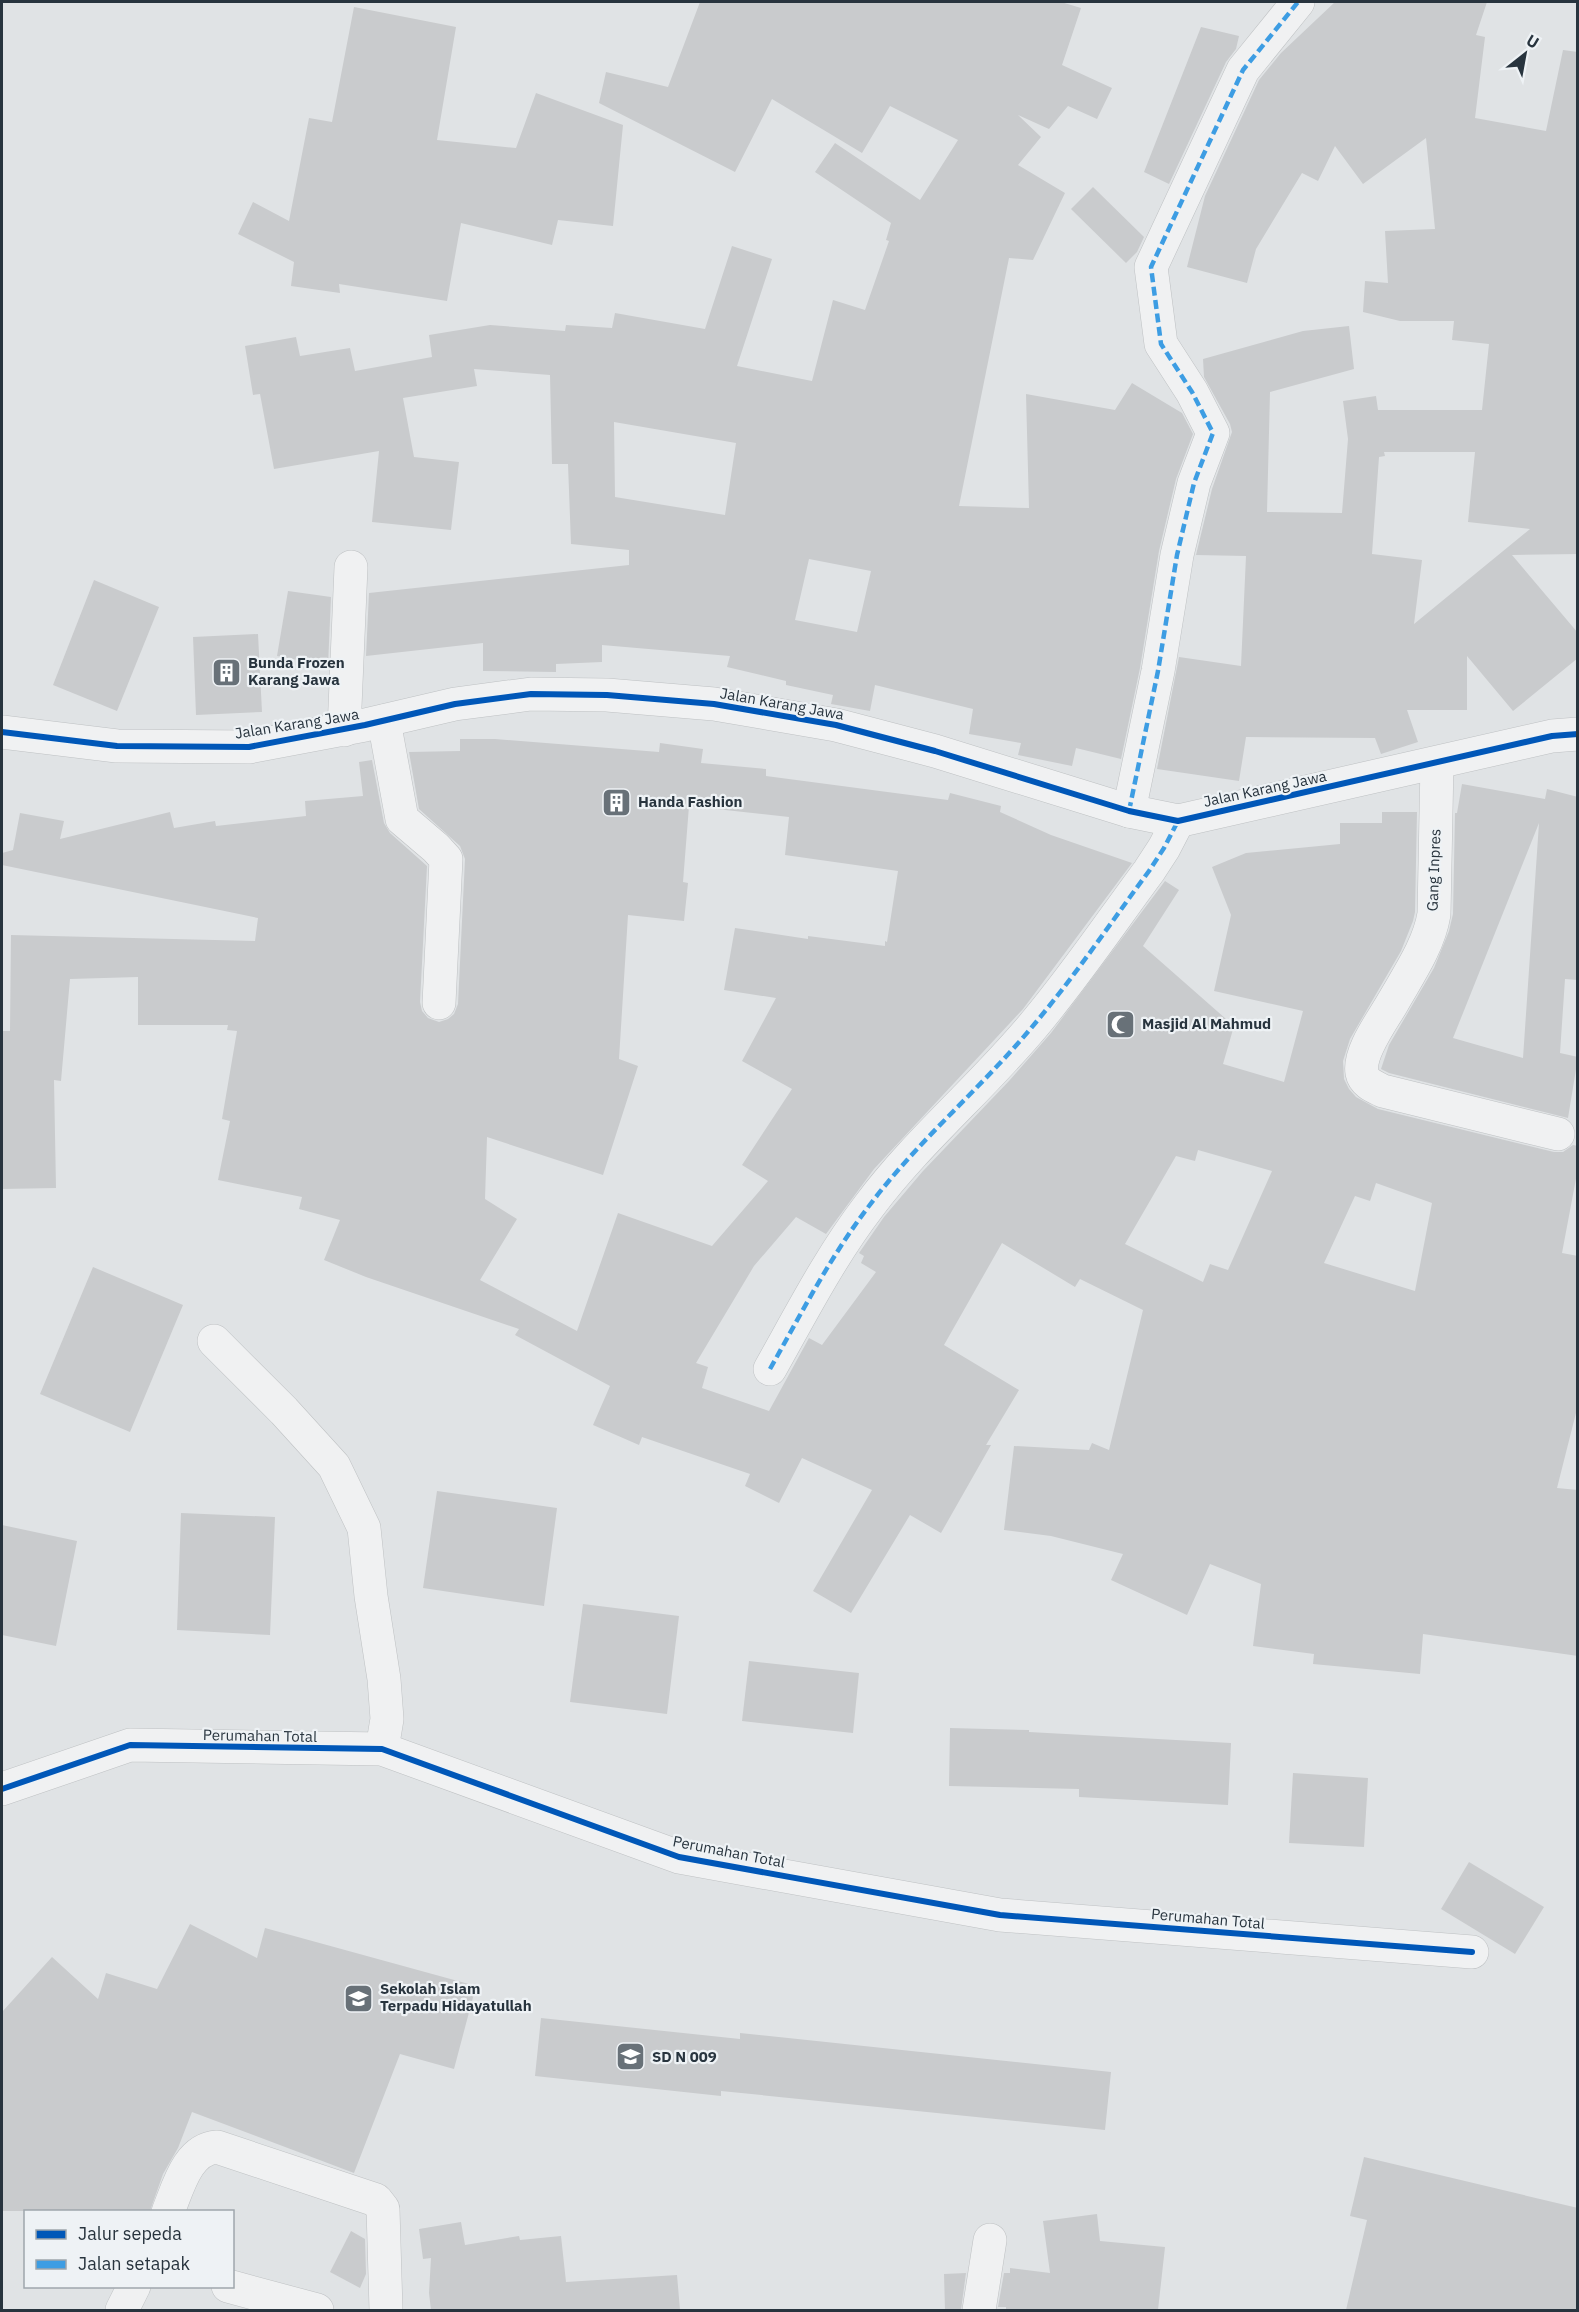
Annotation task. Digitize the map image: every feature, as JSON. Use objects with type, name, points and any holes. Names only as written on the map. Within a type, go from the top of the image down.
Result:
[{"type":"street","points":[[1129,811],[1158,671],[1177,555],[1194,483],[1213,433],[1192,392],[1161,344],[1151,267],[1243,70],[1298,2]]},
{"type":"street","points":[[344,730],[351,567]]},
{"type":"street","name":"Jalan Karang Jawa","points":[[2,732],[117,747],[249,747],[344,730],[455,704],[531,694],[607,695],[714,704],[836,725],[935,751],[1129,811],[1178,821],[1552,736],[1578,734]]},
{"type":"street","points":[[384,721],[402,819],[446,859],[440,1003]]},
{"type":"street","name":"Gang Inpres","points":[[1437,763],[1434,914],[1431,928],[1393,1003],[1372,1038],[1364,1059],[1362,1073],[1366,1081],[1383,1091],[1558,1134]]},
{"type":"street","points":[[770,1369],[840,1246],[868,1206],[899,1167],[936,1127],[972,1094],[1038,1021],[1149,871],[1178,821]]},
{"type":"street","points":[[214,1341],[284,1411],[334,1466],[364,1528],[386,1699],[387,1719],[382,1749]]},
{"type":"street","name":"Perumahan Total","points":[[2,1789],[130,1745],[382,1749],[679,1857],[1000,1915],[1472,1952]]},
{"type":"street","points":[[168,2210],[191,2161],[206,2148],[216,2147],[376,2200],[383,2209],[386,2310]]},
{"type":"street","points":[[979,2310],[990,2240]]},
{"type":"street","points":[[122,2310],[133,2288]]},
{"type":"street","points":[[234,2288],[317,2310]]},
{"type":"building","points":[[700,2],[1061,2],[1081,8],[1062,65],[1112,88],[1097,119],[1068,106],[1049,129],[1018,115],[1041,137],[1018,165],[1065,193],[1033,260],[1009,258],[959,506],[1029,508],[1026,394],[1115,410],[1132,383],[1182,413],[1193,434],[1176,479],[1159,551],[1140,668],[1121,759],[1076,748],[1072,766],[1018,755],[1021,743],[969,734],[973,709],[875,685],[870,711],[831,704],[833,695],[786,685],[786,681],[727,667],[730,656],[602,645],[602,662],[556,664],[556,672],[483,671],[483,643],[366,656],[369,593],[629,565],[629,550],[571,544],[568,464],[552,464],[550,375],[474,369],[477,386],[403,398],[414,457],[459,462],[451,530],[372,522],[379,451],[274,469],[260,394],[253,395],[245,346],[296,337],[300,356],[350,348],[355,371],[432,357],[429,335],[490,325],[565,331],[566,325],[612,328],[615,313],[705,329],[732,246],[772,259],[737,366],[812,381],[833,300],[865,310],[889,241],[886,240],[891,223],[815,172],[835,143],[920,200],[958,140],[890,106],[862,153],[772,99],[735,172],[599,103],[606,72],[668,87]],"holes":[[[614,422],[736,443],[725,515],[615,497]],[[809,559],[871,571],[857,632],[795,620]]]},
{"type":"building","points":[[1335,2],[1487,2],[1476,35],[1485,37],[1475,118],[1546,131],[1563,50],[1578,52],[1578,554],[1512,555],[1578,633],[1578,658],[1513,711],[1467,656],[1467,710],[1407,710],[1418,742],[1381,754],[1375,738],[1246,737],[1239,781],[1157,769],[1179,657],[1241,666],[1246,556],[1196,555],[1212,489],[1232,432],[1230,424],[1204,377],[1203,359],[1303,331],[1349,326],[1354,369],[1270,392],[1267,512],[1342,513],[1348,439],[1343,401],[1376,396],[1378,410],[1482,410],[1489,344],[1452,340],[1454,321],[1400,321],[1363,312],[1365,281],[1388,283],[1385,231],[1435,229],[1426,138],[1363,184],[1335,146],[1318,181],[1302,173],[1256,249],[1247,283],[1187,267],[1205,196],[1259,80],[1281,53]],"holes":[[[1384,452],[1475,452],[1468,522],[1530,529],[1414,624],[1422,560],[1372,554],[1379,457],[1385,456]]]},
{"type":"building","points":[[354,7],[456,27],[437,140],[516,148],[536,93],[623,125],[613,226],[558,220],[552,245],[461,223],[447,301],[339,284],[340,293],[291,286],[294,262],[238,234],[253,202],[289,221],[309,118],[332,122]]},
{"type":"building","points":[[1201,27],[1239,36],[1236,49],[1226,62],[1169,184],[1144,172]]},
{"type":"building","points":[[1093,187],[1144,237],[1137,252],[1126,263],[1071,209]]},
{"type":"building","points":[[94,580],[159,607],[117,711],[53,685]]},
{"type":"building","points":[[288,591],[331,597],[328,666],[277,656]]},
{"type":"building","name":"Bunda Frozen Karang Jawa","points":[[258,634],[262,712],[196,715],[193,637]]},
{"type":"building","points":[[460,739],[495,739],[659,752],[660,743],[703,749],[701,763],[766,769],[766,776],[948,800],[950,793],[1001,806],[1000,812],[1051,835],[1132,863],[1023,1009],[874,1169],[826,1234],[796,1217],[754,1266],[696,1363],[708,1367],[702,1388],[769,1411],[809,1338],[822,1345],[876,1272],[861,1263],[864,1256],[859,1253],[884,1217],[923,1171],[1009,1081],[1051,1033],[1165,881],[1179,890],[1143,946],[1234,1026],[1223,1064],[1284,1082],[1303,1011],[1214,991],[1231,915],[1212,867],[1246,853],[1340,844],[1340,823],[1382,823],[1382,812],[1417,812],[1413,921],[1401,951],[1350,1039],[1343,1061],[1344,1079],[1356,1097],[1378,1109],[1554,1152],[1563,1152],[1573,1145],[1578,1146],[1578,1168],[1562,1253],[1578,1256],[1578,1405],[1557,1488],[1578,1490],[1578,1656],[1423,1634],[1420,1674],[1313,1664],[1314,1654],[1253,1646],[1261,1584],[1210,1564],[1187,1615],[1111,1580],[1123,1554],[1051,1536],[1004,1530],[1014,1446],[1089,1450],[1092,1443],[1109,1450],[1143,1310],[1080,1279],[1075,1287],[1002,1243],[944,1345],[1019,1390],[986,1445],[991,1445],[941,1533],[910,1515],[851,1613],[813,1591],[872,1490],[802,1458],[779,1503],[745,1486],[750,1474],[642,1437],[639,1445],[593,1425],[610,1386],[515,1335],[519,1329],[366,1277],[324,1260],[340,1220],[299,1209],[302,1197],[218,1180],[230,1121],[222,1119],[237,1031],[227,1030],[228,1025],[138,1025],[138,977],[70,979],[61,1081],[54,1080],[56,1188],[2,1189],[2,1031],[10,1031],[11,935],[255,941],[258,918],[2,865],[2,853],[13,850],[20,813],[64,821],[60,839],[170,812],[174,828],[215,821],[216,826],[306,816],[305,801],[363,796],[359,762],[372,760],[384,823],[390,833],[427,866],[420,1002],[422,1011],[428,1018],[439,1022],[454,1014],[458,1004],[465,859],[460,846],[419,809],[409,752],[460,751]],"holes":[[[689,806],[789,817],[785,855],[898,871],[887,942],[885,941],[885,946],[808,936],[808,939],[735,928],[724,990],[776,998],[742,1061],[792,1089],[742,1165],[768,1181],[712,1246],[618,1213],[577,1331],[480,1280],[517,1219],[485,1199],[487,1137],[603,1175],[638,1066],[619,1059],[628,915],[684,921],[688,883],[683,882]],[[1198,1150],[1272,1171],[1228,1270],[1210,1264],[1203,1282],[1125,1244],[1176,1156],[1195,1161]],[[1376,1183],[1432,1203],[1415,1291],[1324,1263],[1355,1196],[1370,1201]]]},
{"type":"building","points":[[1462,784],[1545,799],[1547,789],[1578,797],[1578,980],[1565,979],[1560,1053],[1578,1057],[1568,1118],[1389,1073],[1381,1069],[1389,1045],[1434,968],[1449,931],[1453,914],[1455,813],[1457,813]],"holes":[[[1539,823],[1523,1058],[1453,1038]]]},
{"type":"building","points":[[93,1267],[183,1305],[130,1432],[40,1394]]},
{"type":"building","points":[[437,1491],[557,1508],[544,1606],[423,1588]]},
{"type":"building","points":[[181,1513],[275,1517],[270,1635],[177,1630]]},
{"type":"building","points":[[2,1525],[77,1541],[56,1646],[2,1635]]},
{"type":"building","points":[[583,1604],[679,1616],[667,1714],[570,1702]]},
{"type":"building","points":[[749,1661],[859,1673],[853,1733],[742,1721]]},
{"type":"building","points":[[950,1728],[1029,1730],[1029,1732],[1231,1743],[1228,1805],[1079,1797],[1079,1789],[949,1786]]},
{"type":"building","points":[[1293,1773],[1368,1778],[1364,1847],[1289,1843]]},
{"type":"building","points":[[1469,1862],[1544,1907],[1515,1954],[1441,1909]]},
{"type":"building","points":[[190,1924],[257,1958],[265,1928],[476,1986],[454,2069],[400,2054],[354,2173],[192,2112],[178,2148],[163,2174],[150,2210],[2,2211],[2,2012],[52,1957],[98,1999],[106,1973],[157,1989]]},
{"type":"building","points":[[541,2018],[740,2039],[740,2033],[1111,2072],[1105,2130],[721,2091],[721,2096],[535,2076]]},
{"type":"building","points":[[1364,2157],[1578,2208],[1578,2310],[1346,2310],[1367,2220],[1350,2216]]},
{"type":"building","points":[[1097,2214],[1100,2241],[1165,2247],[1158,2310],[1006,2310],[1006,2307],[998,2307],[1004,2273],[1010,2273],[1010,2268],[1050,2273],[1043,2221]]},
{"type":"building","points":[[461,2222],[465,2245],[519,2236],[520,2240],[561,2236],[566,2282],[677,2275],[680,2310],[431,2310],[429,2293],[431,2258],[423,2259],[419,2229]]},
{"type":"building","points":[[351,2231],[365,2239],[366,2274],[360,2288],[330,2272]]},
{"type":"building","points":[[966,2273],[961,2310],[945,2310],[944,2274]]},
{"type":"marked path","points":[[1129,811],[1158,671],[1177,555],[1194,483],[1213,433],[1192,392],[1161,344],[1151,267],[1243,70],[1298,2]]},
{"type":"marked path","points":[[770,1369],[829,1265],[869,1206],[888,1181],[1017,1045],[1052,1003],[1149,871],[1178,821]]},
{"type":"cycle path","points":[[2,732],[117,746],[249,747],[365,725],[455,704],[531,694],[607,695],[714,704],[836,725],[935,751],[1129,811],[1178,821],[1552,736],[1578,734]]},
{"type":"cycle path","points":[[2,1789],[130,1745],[382,1749],[679,1857],[1000,1915],[1472,1952]]},
{"type":"place","name":"Bunda Frozen Karang Jawa","points":[[227,672]]},
{"type":"place","name":"Handa Fashion","points":[[617,802]]},
{"type":"place","name":"Masjid Al Mahmud","points":[[1121,1024]]},
{"type":"place","name":"Sekolah Islam Terpadu Hidayatullah","points":[[359,1998]]},
{"type":"place","name":"SD N 009","points":[[631,2057]]}]
